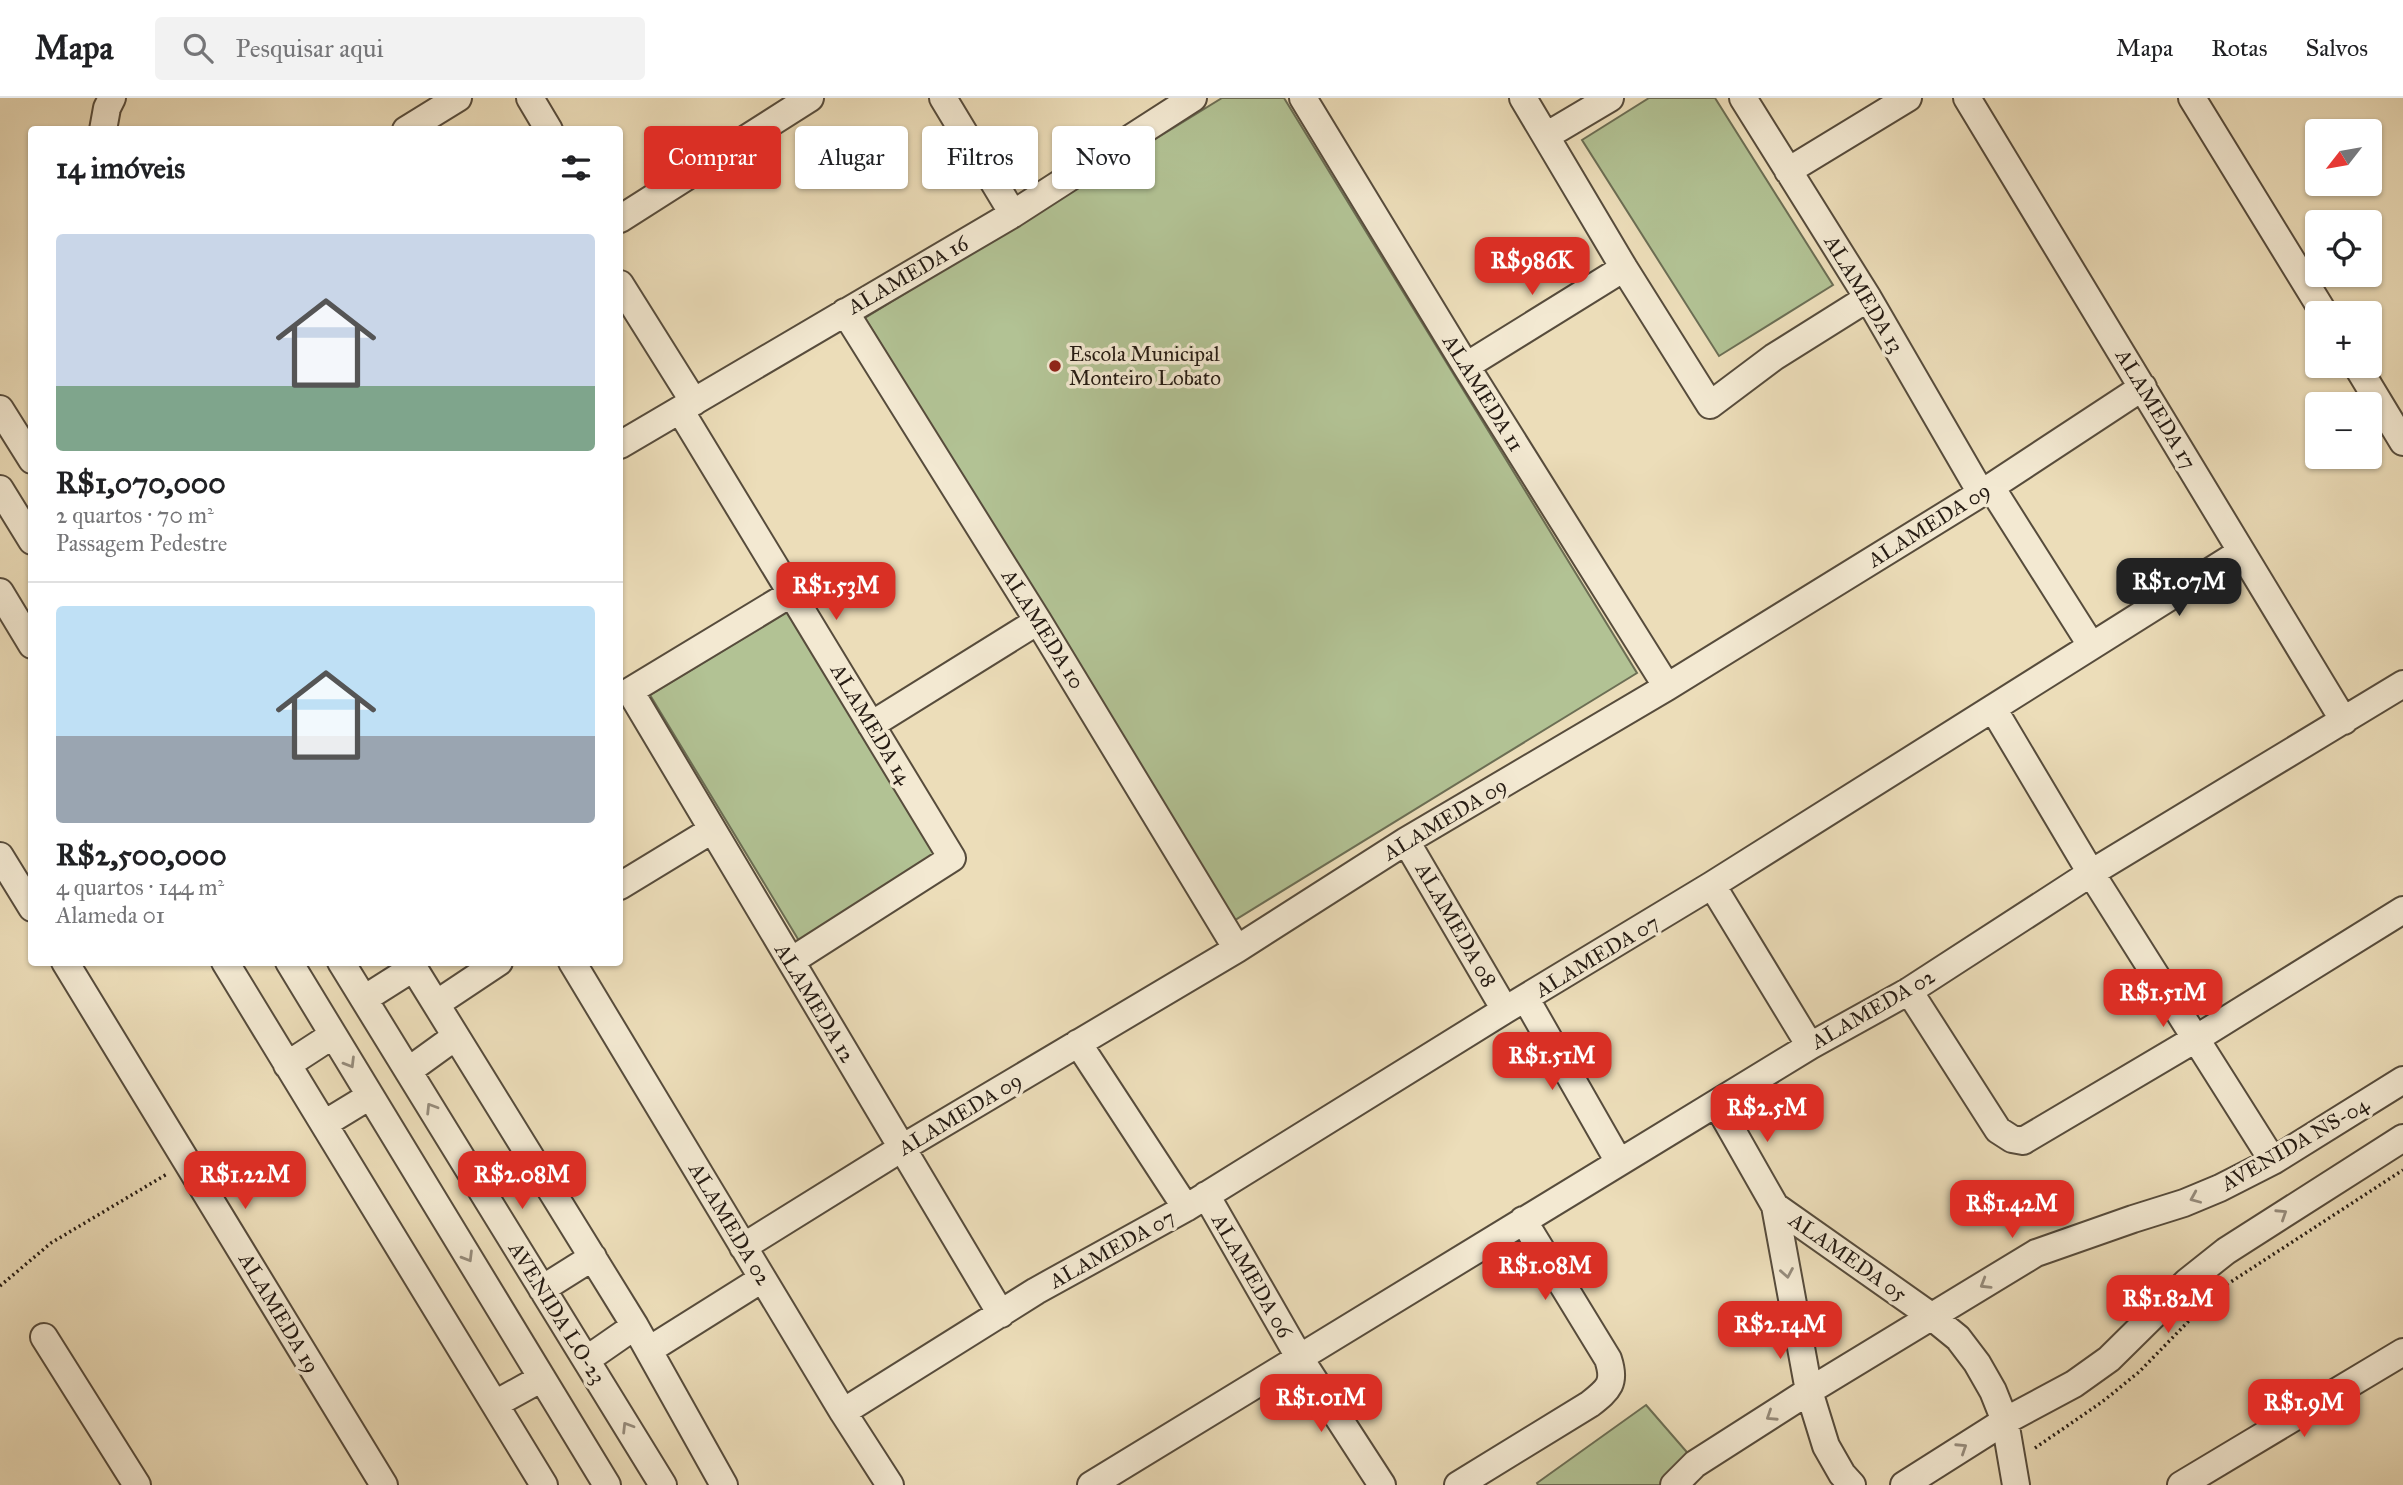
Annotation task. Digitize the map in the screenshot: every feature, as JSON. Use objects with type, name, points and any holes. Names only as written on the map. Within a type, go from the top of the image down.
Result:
[{"type":"street","points":[[104,126],[112,98]]},
{"type":"street","points":[[412,126],[458,98]]},
{"type":"street","points":[[530,98],[547,126]]},
{"type":"street","points":[[623,217],[810,98]]},
{"type":"street","points":[[943,98],[1013,214]]},
{"type":"street","name":"ALAMEDA 16","points":[[623,443],[1013,214],[1193,98]]},
{"type":"street","name":"ALAMEDA 11","points":[[1303,98],[1466,366],[1667,687]]},
{"type":"street","points":[[1523,98],[1623,268],[1710,405],[1774,357],[1868,298]]},
{"type":"street","points":[[1546,136],[1610,98]]},
{"type":"street","name":"ALAMEDA 13","points":[[1743,98],[1986,490],[2091,645]]},
{"type":"street","points":[[1788,172],[1908,98]]},
{"type":"street","name":"ALAMEDA 17","points":[[1967,98],[2344,721]]},
{"type":"street","points":[[2192,98],[2317,301]]},
{"type":"street","points":[[1466,366],[1623,268]]},
{"type":"street","name":"ALAMEDA 14","points":[[623,289],[792,593],[952,858],[790,961]]},
{"type":"street","name":"ALAMEDA 10","points":[[845,312],[1038,621],[1237,949]]},
{"type":"street","points":[[2364,378],[2403,442]]},
{"type":"street","name":"ALAMEDA 09","points":[[743,1247],[902,1148],[1237,949],[1406,841],[1667,687],[1986,490],[2143,387]]},
{"type":"street","points":[[0,409],[28,453]]},
{"type":"street","points":[[4,508],[28,536]]},
{"type":"street","name":"ALAMEDA 07","points":[[843,1412],[1037,1292],[1196,1202],[1712,886],[2241,552]]},
{"type":"street","points":[[0,592],[28,638]]},
{"type":"street","name":"ALAMEDA 12","points":[[792,593],[630,691],[902,1148],[995,1318]]},
{"type":"street","points":[[871,725],[1038,621]]},
{"type":"street","name":"ALAMEDA 02","points":[[1091,1485],[1810,1046],[1909,991],[2091,873],[2403,684]]},
{"type":"street","points":[[1994,710],[2091,873],[2273,1161]]},
{"type":"street","points":[[623,884],[712,830]]},
{"type":"street","name":"ALAMEDA 08","points":[[1406,841],[1619,1162]]},
{"type":"street","points":[[0,856],[28,902]]},
{"type":"street","points":[[1712,886],[1810,1046]]},
{"type":"street","points":[[1909,991],[1998,1130],[2012,1139],[2023,1141],[2197,1038],[2403,910]]},
{"type":"street","points":[[227,966],[544,1485]]},
{"type":"street","points":[[291,966],[607,1485]]},
{"type":"street","name":"AVENIDA LO-23","points":[[343,966],[663,1485]]},
{"type":"street","points":[[364,999],[411,966]]},
{"type":"street","points":[[413,966],[635,1326],[724,1485]]},
{"type":"street","points":[[436,1004],[493,966]]},
{"type":"street","name":"ALAMEDA 02","points":[[574,966],[762,1279],[890,1485]]},
{"type":"street","name":"ALAMEDA 19","points":[[69,967],[384,1485]]},
{"type":"street","points":[[288,1065],[333,1035]]},
{"type":"street","points":[[408,1071],[455,1037]]},
{"type":"street","name":"ALAMEDA 06","points":[[1078,1043],[1196,1202],[1382,1485]]},
{"type":"street","name":"AVENIDA NS-04","points":[[1674,1485],[1695,1464],[2036,1253],[2184,1203],[2273,1161],[2403,1080]]},
{"type":"street","points":[[324,1124],[370,1096]]},
{"type":"street","points":[[1717,1104],[1775,1206]]},
{"type":"street","points":[[1904,1485],[2005,1421],[2074,1384],[2109,1359],[2187,1282],[2226,1251],[2403,1138]]},
{"type":"street","name":"ALAMEDA 05","points":[[1775,1206],[1958,1338],[1993,1391],[2005,1421],[2016,1485]]},
{"type":"street","name":"ALAMEDA 05","points":[[1775,1206],[1809,1391],[1826,1446],[1842,1474],[1852,1485]]},
{"type":"street","points":[[1458,1485],[1603,1394],[1611,1384],[1613,1374],[1608,1359],[1523,1220]]},
{"type":"street","points":[[542,1289],[593,1257]]},
{"type":"street","points":[[649,1350],[762,1279]]},
{"type":"street","points":[[586,1360],[635,1326]]},
{"type":"street","points":[[44,1337],[136,1485]]},
{"type":"street","points":[[2180,1485],[2403,1352]]},
{"type":"street","points":[[495,1404],[542,1378]]},
{"type":"path","points":[[0,1286],[51,1243],[187,1162]]},
{"type":"path","points":[[2031,1456],[2037,1445],[2102,1402],[2139,1372],[2220,1289],[2403,1170]]},
{"type":"green space","points":[[1222,98],[1284,98],[1637,673],[1235,920],[865,318],[1074,189],[1155,189],[1155,139]]},
{"type":"green space","points":[[1649,98],[1715,98],[1833,285],[1719,356],[1582,140]]},
{"type":"green space","points":[[787,612],[939,860],[801,944],[650,695]]},
{"type":"green space","points":[[1646,1405],[1692,1458],[1666,1485],[1538,1485],[1537,1483]]},
{"type":"place","name":"Escola Municipal Monteiro Lobato","points":[[1055,366]]}]
